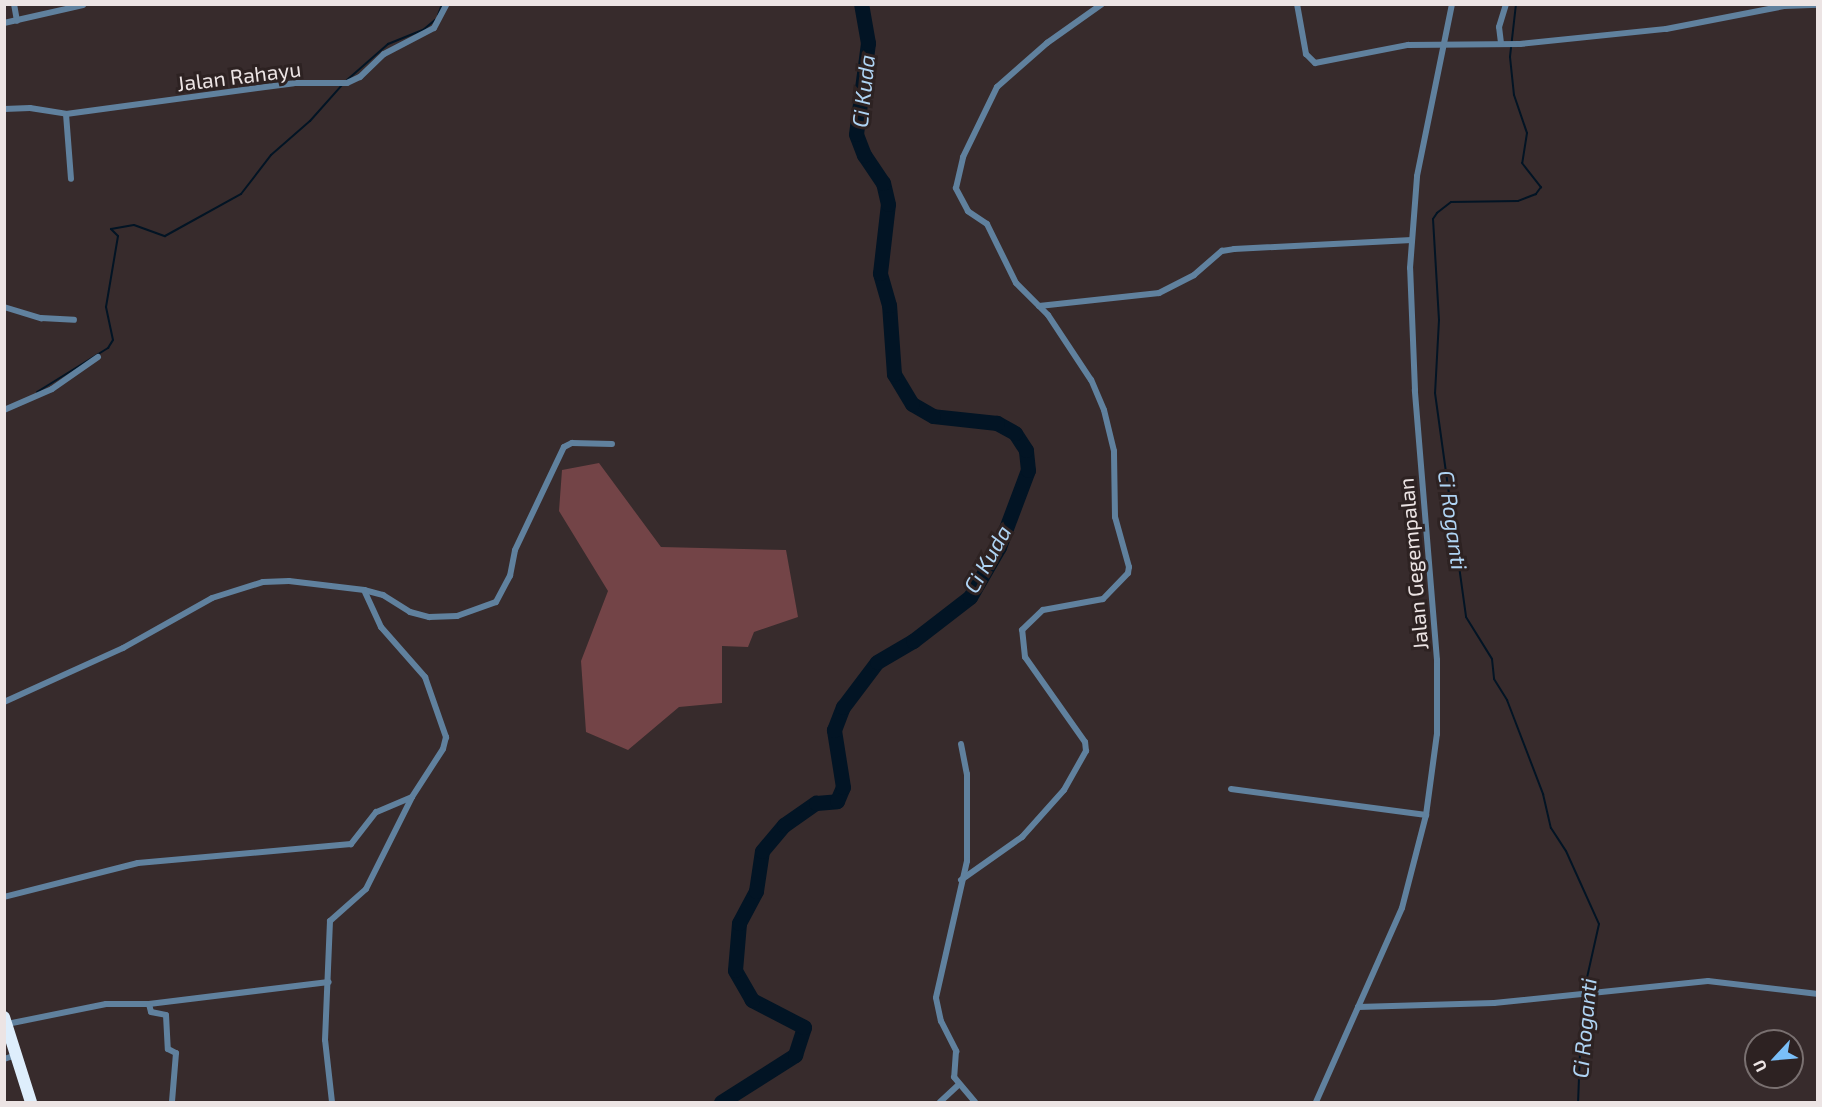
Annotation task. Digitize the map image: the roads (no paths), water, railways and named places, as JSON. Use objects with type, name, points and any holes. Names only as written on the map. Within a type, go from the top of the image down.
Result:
[{"type":"highway","points":[[6,1020],[10,1057],[31,1102]]},
{"type":"street","points":[[14,4],[17,21]]},
{"type":"street","name":"Jalan Rahayu","points":[[4,109],[30,108],[66,114],[294,83],[344,83],[360,77],[384,54],[434,28],[447,4]]},
{"type":"street","points":[[962,880],[1022,837],[1064,790],[1086,751],[1084,742],[1025,657],[1022,630],[1043,610],[1103,599],[1128,573],[1129,567],[1116,523],[1116,463],[1104,410],[1076,354],[1039,306],[1016,283],[987,224],[968,211],[958,196],[957,178],[975,127],[997,87],[1047,43],[1102,4]]},
{"type":"street","points":[[1297,4],[1306,54],[1312,62],[1408,45],[1520,44],[1666,29],[1784,5],[1818,5]]},
{"type":"street","name":"Jalan Gegempalan","points":[[1316,1102],[1396,926],[1426,815],[1437,735],[1437,660],[1415,390],[1412,240],[1417,176],[1437,64],[1452,4]]},
{"type":"street","points":[[1504,43],[1499,27],[1506,4]]},
{"type":"street","points":[[4,23],[83,5]]},
{"type":"street","points":[[66,114],[71,179]]},
{"type":"street","points":[[1039,306],[1159,293],[1194,275],[1222,251],[1412,240]]},
{"type":"street","points":[[4,308],[41,318],[74,320]]},
{"type":"street","points":[[4,410],[52,389],[98,357]]},
{"type":"street","points":[[4,702],[130,644],[195,605],[263,582],[289,581],[364,590],[383,595],[410,612],[429,617],[457,616],[496,602],[510,576],[515,550],[564,447],[572,443],[612,444]]},
{"type":"street","points":[[332,1102],[325,1040],[330,921],[366,889],[412,797],[443,749],[445,732],[426,677],[381,627],[364,590]]},
{"type":"street","points":[[961,744],[966,761],[969,844],[952,939],[936,998],[941,1021],[956,1051],[953,1074],[958,1085],[975,1102]]},
{"type":"street","points":[[1231,789],[1426,815]]},
{"type":"street","points":[[4,897],[138,863],[351,844],[376,812],[412,797]]},
{"type":"street","points":[[1358,1006],[1450,1006],[1728,981],[1818,994]]},
{"type":"street","points":[[6,1020],[75,1008],[149,1004],[329,982]]},
{"type":"street","points":[[149,1004],[151,1012],[166,1015],[168,1049],[176,1053],[172,1102]]},
{"type":"street","points":[[940,1102],[958,1085]]},
{"type":"waterway","points":[[438,15],[442,4]]},
{"type":"waterway","name":"Ci Kuda","points":[[721,1102],[795,1055],[804,1027],[752,1000],[735,970],[739,923],[756,891],[762,851],[784,825],[816,803],[837,801],[843,787],[834,730],[843,707],[877,662],[913,641],[970,597],[999,547],[1028,470],[1026,450],[1015,433],[997,423],[933,416],[912,404],[894,374],[889,305],[880,273],[888,204],[883,183],[864,155],[856,134],[868,43],[861,4]]},
{"type":"waterway","name":"Ci Roganti","points":[[1516,4],[1510,57],[1514,95],[1527,133],[1522,163],[1541,187],[1536,194],[1518,201],[1451,202],[1433,219],[1439,320],[1435,393],[1466,617],[1492,659],[1494,679],[1507,700],[1543,794],[1551,828],[1566,851],[1599,924],[1582,1000],[1578,1102]]},
{"type":"waterway","points":[[347,80],[388,44],[423,30],[435,20]]},
{"type":"waterway","points":[[37,392],[108,348],[113,340],[106,307],[118,236],[111,229],[134,225],[165,236],[241,194],[271,155],[310,121],[343,84]]}]
